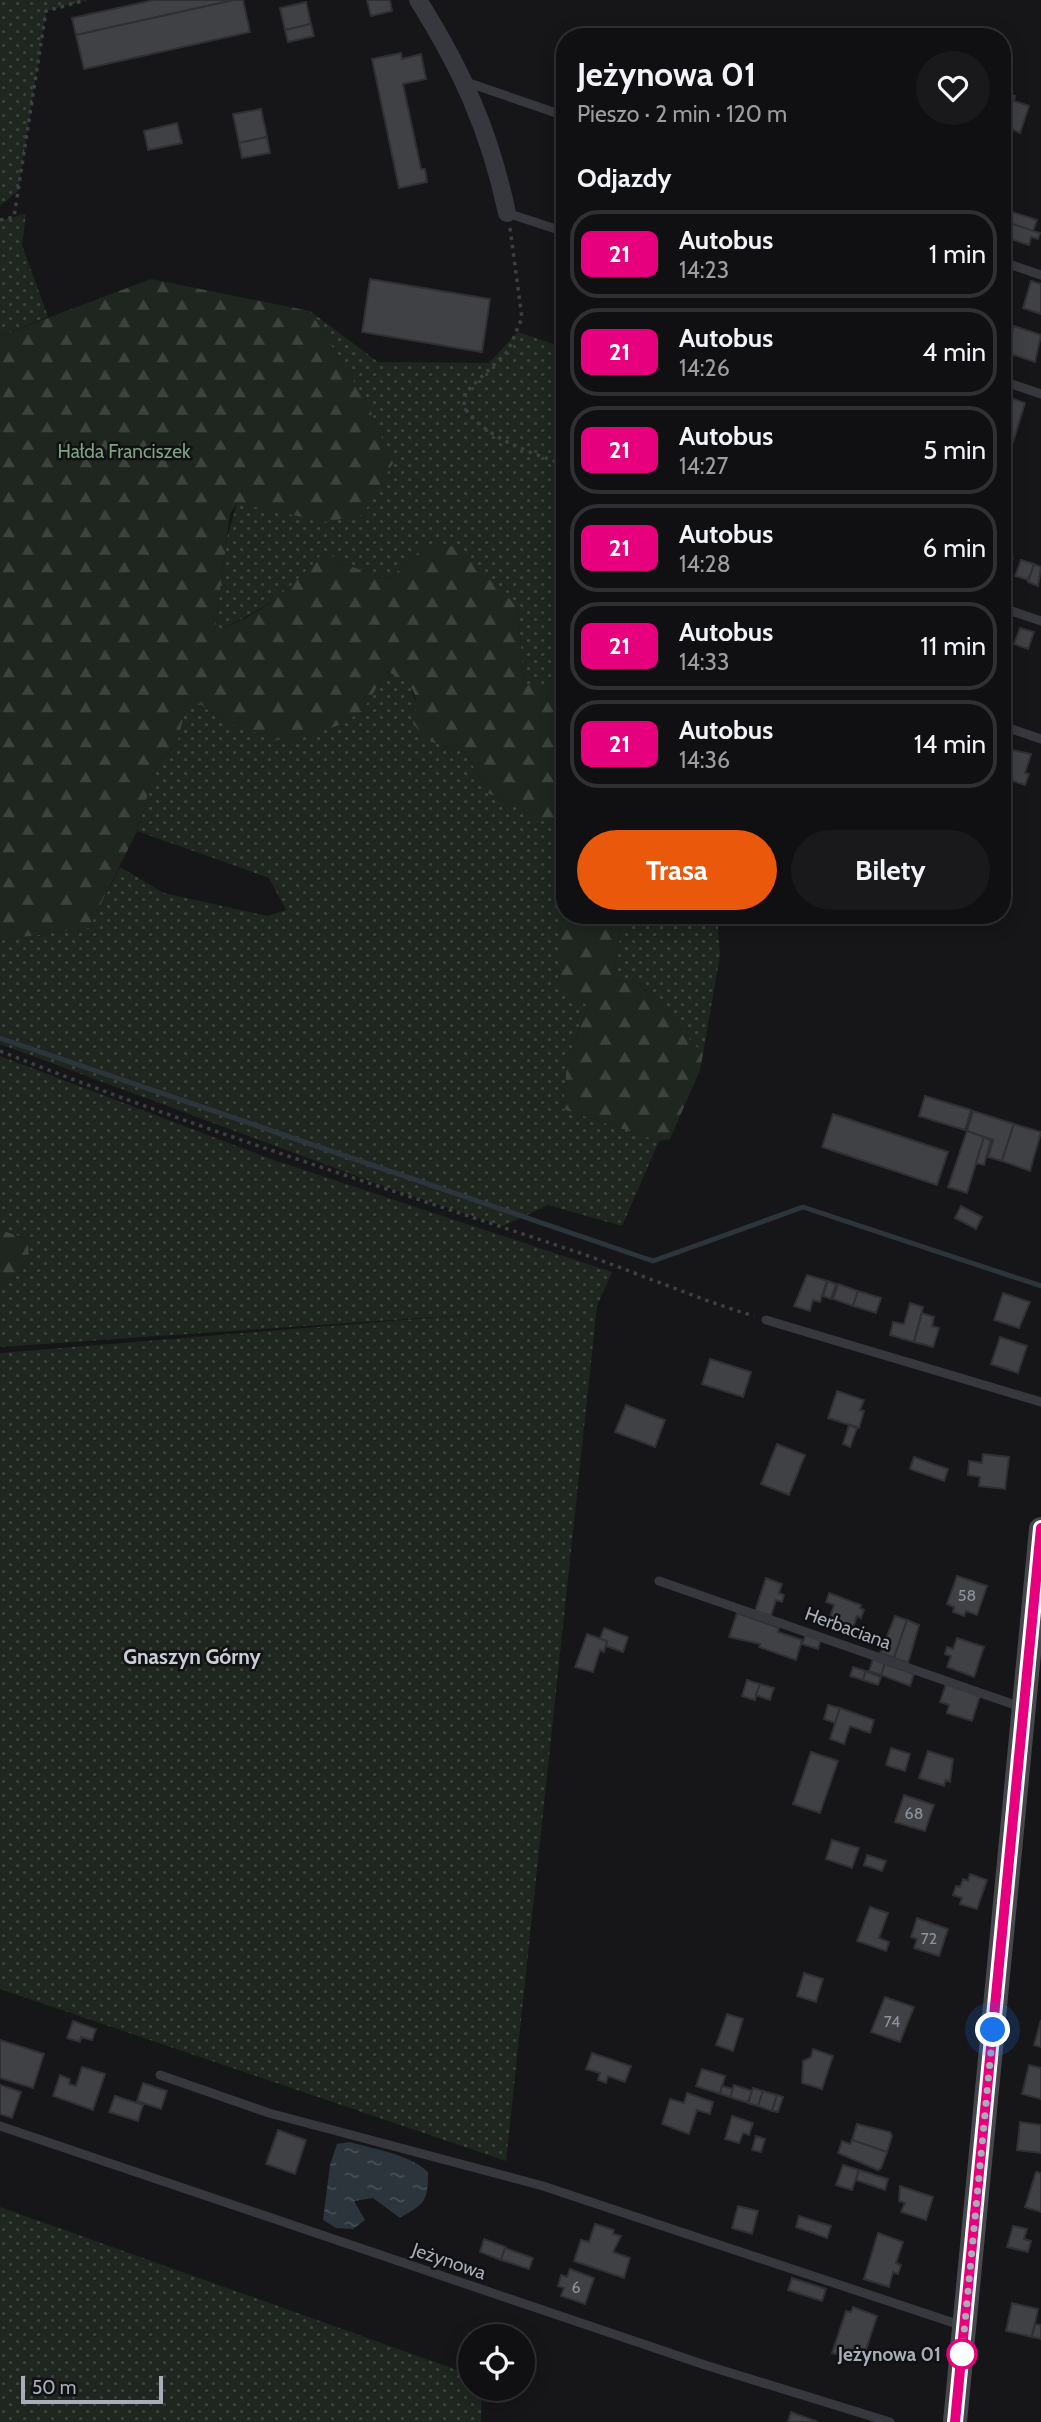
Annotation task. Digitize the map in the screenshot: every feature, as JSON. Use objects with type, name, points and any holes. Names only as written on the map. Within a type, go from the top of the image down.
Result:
[{"type":"street","points":[[418,0],[466,82],[495,156],[507,213]]},
{"type":"street","points":[[955,2422],[1041,1529]]},
{"type":"lane","points":[[466,82],[556,113]]},
{"type":"lane","points":[[507,213],[556,229]]},
{"type":"lane","points":[[1011,265],[1041,275]]},
{"type":"lane","points":[[1011,384],[1041,394]]},
{"type":"lane","points":[[1011,611],[1041,621]]},
{"type":"lane","points":[[1011,729],[1041,739]]},
{"type":"lane","points":[[766,1320],[1041,1402]]},
{"type":"lane","name":"Herbaciana","points":[[659,1581],[1024,1708]]},
{"type":"lane","points":[[160,2075],[269,2113],[543,2186],[964,2326]]},
{"type":"lane","name":"Jeżynowa","points":[[0,2126],[705,2365],[890,2422]]},
{"type":"path","points":[[0,220],[15,217],[46,11],[86,0]]},
{"type":"path","points":[[507,213],[522,318],[508,351],[465,393],[464,407],[481,425],[531,452],[556,462]]},
{"type":"path","points":[[0,1051],[341,1176],[582,1254],[698,1299],[766,1320]]},
{"type":"green space","points":[[0,0],[86,0],[46,11],[18,191],[0,206]]},
{"type":"green space","points":[[26,214],[22,245],[48,317],[0,336],[0,220]]},
{"type":"green space","name":"Hałda Franciszek","points":[[151,279],[310,311],[367,403],[393,463],[363,515],[325,522],[237,503],[230,514],[215,630],[262,609],[288,588],[325,551],[343,564],[389,579],[423,548],[456,546],[518,607],[524,685],[556,685],[556,827],[488,793],[466,753],[429,741],[413,724],[416,704],[413,691],[404,681],[387,671],[362,711],[342,724],[289,743],[226,723],[189,696],[177,743],[157,763],[137,831],[89,928],[0,940],[0,336]]},
{"type":"green space","points":[[310,311],[378,362],[489,363],[518,332],[556,345],[556,685],[524,685],[518,607],[423,548],[389,579],[343,564],[325,551],[299,578],[263,607],[215,631],[227,538],[237,503],[278,511],[367,403]]},
{"type":"green space","points":[[387,671],[409,683],[429,741],[466,753],[488,793],[556,827],[556,924],[561,924],[558,987],[588,1005],[567,1061],[563,1109],[659,1141],[622,1226],[548,1205],[503,1226],[389,1188],[0,1044],[0,940],[89,928],[120,867],[164,893],[267,916],[286,910],[269,878],[137,831],[157,763],[177,743],[189,696],[226,723],[362,711]]},
{"type":"green space","points":[[560,924],[622,924],[613,980],[639,983],[703,1054],[700,1070],[670,1139],[659,1141],[563,1109],[567,1061],[588,1006],[558,987]]},
{"type":"green space","points":[[718,924],[720,955],[703,1054],[639,983],[613,980],[622,925]]},
{"type":"green space","points":[[0,1056],[274,1160],[612,1272],[597,1306],[506,2161],[0,1989],[0,1353],[478,1314],[0,1347],[0,1291],[29,1265],[28,1239],[0,1230]]},
{"type":"green space","points":[[0,1230],[28,1239],[29,1265],[0,1291]]},
{"type":"green space","points":[[0,2207],[458,2370],[458,2401],[482,2401],[481,2422],[0,2422]]},
{"type":"water","points":[[350,2142],[401,2156],[428,2172],[426,2196],[420,2205],[400,2218],[373,2198],[354,2201],[365,2220],[353,2229],[336,2228],[323,2220],[330,2165],[337,2144]]},
{"type":"building","points":[[154,0],[234,0],[76,35],[72,18]]},
{"type":"building","points":[[243,0],[250,32],[84,69],[76,35]]},
{"type":"building","points":[[367,0],[390,0],[392,11],[371,16]]},
{"type":"building","points":[[306,2],[311,24],[285,30],[280,8]]},
{"type":"building","points":[[311,24],[314,36],[288,42],[285,30]]},
{"type":"building","points":[[401,53],[402,59],[421,54],[426,79],[403,84],[421,169],[425,169],[427,182],[399,188],[372,59]]},
{"type":"building","points":[[1011,95],[1015,96],[1014,101],[1029,106],[1020,133],[1011,129]]},
{"type":"building","points":[[261,109],[267,137],[239,143],[233,114]]},
{"type":"building","points":[[177,123],[182,143],[148,150],[144,131]]},
{"type":"building","points":[[267,137],[270,153],[242,158],[239,143]]},
{"type":"building","points":[[1011,212],[1037,220],[1033,231],[1011,224]]},
{"type":"building","points":[[1011,224],[1040,233],[1038,239],[1031,237],[1029,245],[1011,239]]},
{"type":"building","points":[[370,279],[490,299],[482,352],[362,332]]},
{"type":"building","points":[[1031,281],[1041,284],[1041,314],[1023,308]]},
{"type":"building","points":[[1014,326],[1041,335],[1035,362],[1011,354]]},
{"type":"building","points":[[1011,398],[1025,403],[1011,441]]},
{"type":"building","points":[[1021,560],[1034,564],[1028,580],[1015,576]]},
{"type":"building","points":[[1034,564],[1041,567],[1038,586],[1028,582]]},
{"type":"building","points":[[1020,628],[1034,632],[1028,649],[1014,644]]},
{"type":"building","points":[[1011,750],[1031,754],[1025,773],[1029,774],[1025,785],[1011,781]]},
{"type":"building","points":[[925,1096],[971,1110],[965,1130],[919,1116]]},
{"type":"building","points":[[973,1111],[1014,1124],[1002,1161],[988,1157],[993,1140],[967,1131]]},
{"type":"building","points":[[833,1114],[948,1152],[937,1185],[822,1147]]},
{"type":"building","points":[[1014,1124],[1041,1132],[1030,1171],[1002,1161]]},
{"type":"building","points":[[967,1131],[984,1137],[967,1193],[948,1187]]},
{"type":"building","points":[[984,1137],[991,1140],[984,1165],[976,1163]]},
{"type":"building","points":[[961,1206],[982,1217],[976,1229],[955,1218]]},
{"type":"building","points":[[807,1275],[827,1281],[820,1302],[813,1300],[810,1311],[794,1306]]},
{"type":"building","points":[[828,1281],[836,1284],[831,1299],[823,1296]]},
{"type":"building","points":[[838,1284],[858,1291],[853,1306],[833,1299]]},
{"type":"building","points":[[858,1291],[881,1298],[876,1313],[853,1306]]},
{"type":"building","points":[[1003,1293],[1030,1302],[1019,1328],[994,1320]]},
{"type":"building","points":[[910,1303],[923,1307],[914,1342],[890,1335],[893,1322],[904,1324]]},
{"type":"building","points":[[922,1313],[934,1317],[932,1326],[939,1328],[933,1347],[914,1342]]},
{"type":"building","points":[[1000,1337],[1027,1346],[1018,1373],[991,1364]]},
{"type":"building","points":[[710,1359],[751,1372],[743,1397],[702,1384]]},
{"type":"building","points":[[837,1391],[864,1400],[860,1410],[864,1411],[859,1428],[828,1418]]},
{"type":"building","points":[[626,1405],[665,1420],[655,1447],[615,1432]]},
{"type":"building","points":[[849,1425],[857,1428],[850,1447],[843,1444]]},
{"type":"building","points":[[777,1444],[805,1455],[789,1495],[761,1484]]},
{"type":"building","points":[[983,1454],[1009,1457],[1005,1489],[979,1486],[980,1477],[968,1475],[969,1461],[982,1463]]},
{"type":"building","points":[[914,1457],[948,1469],[944,1481],[910,1469]]},
{"type":"building","points":[[957,1576],[987,1586],[977,1615],[966,1611],[964,1616],[953,1612],[954,1607],[947,1604]]},
{"type":"building","points":[[766,1578],[782,1584],[779,1593],[784,1595],[782,1602],[776,1600],[771,1616],[755,1611]]},
{"type":"building","points":[[829,1593],[861,1605],[860,1608],[864,1610],[861,1618],[857,1616],[852,1631],[828,1623],[834,1605],[826,1602]]},
{"type":"building","points":[[737,1613],[779,1628],[778,1632],[802,1640],[796,1660],[759,1647],[760,1644],[729,1637]]},
{"type":"building","points":[[895,1616],[907,1620],[894,1658],[880,1653]]},
{"type":"building","points":[[907,1620],[919,1625],[908,1663],[894,1658]]},
{"type":"building","points":[[604,1628],[628,1637],[623,1652],[606,1646],[607,1641],[600,1639]]},
{"type":"building","points":[[587,1634],[607,1641],[604,1652],[600,1650],[593,1672],[575,1667]]},
{"type":"building","points":[[806,1634],[821,1639],[818,1649],[802,1644]]},
{"type":"building","points":[[957,1638],[984,1647],[974,1677],[947,1667],[951,1656],[945,1654],[947,1647],[953,1649]]},
{"type":"building","points":[[873,1659],[885,1664],[881,1675],[869,1671]]},
{"type":"building","points":[[885,1664],[914,1674],[910,1686],[881,1675]]},
{"type":"building","points":[[853,1667],[866,1671],[863,1680],[850,1676]]},
{"type":"building","points":[[866,1671],[881,1677],[878,1685],[863,1680]]},
{"type":"building","points":[[747,1680],[760,1684],[755,1700],[742,1696]]},
{"type":"building","points":[[760,1684],[774,1688],[770,1700],[756,1695]]},
{"type":"building","points":[[946,1684],[980,1696],[972,1721],[947,1713],[949,1705],[940,1702]]},
{"type":"building","points":[[828,1705],[840,1708],[835,1723],[824,1719]]},
{"type":"building","points":[[840,1708],[874,1720],[870,1733],[850,1726],[844,1744],[830,1739]]},
{"type":"building","points":[[891,1748],[910,1754],[905,1771],[886,1765]]},
{"type":"building","points":[[928,1751],[953,1759],[950,1782],[946,1780],[944,1786],[919,1778]]},
{"type":"building","points":[[811,1752],[838,1761],[820,1813],[793,1804]]},
{"type":"building","points":[[904,1795],[934,1805],[925,1831],[895,1822]]},
{"type":"building","points":[[832,1840],[859,1848],[852,1868],[826,1859]]},
{"type":"building","points":[[867,1855],[886,1861],[882,1871],[864,1865]]},
{"type":"building","points":[[970,1874],[987,1880],[977,1909],[960,1904],[962,1898],[953,1895],[956,1886],[960,1887],[963,1879],[968,1881]]},
{"type":"building","points":[[870,1907],[888,1913],[879,1938],[889,1942],[886,1951],[857,1941]]},
{"type":"building","points":[[917,1918],[948,1929],[939,1956],[914,1948],[917,1939],[911,1937]]},
{"type":"building","points":[[804,1973],[823,1979],[816,2002],[797,1996]]},
{"type":"building","points":[[885,1997],[914,2007],[900,2042],[871,2032]]},
{"type":"building","points":[[727,2014],[743,2019],[733,2051],[716,2045]]},
{"type":"building","points":[[1041,2020],[1041,2047],[1034,2045]]},
{"type":"building","points":[[73,2021],[96,2029],[92,2040],[81,2037],[80,2042],[67,2038]]},
{"type":"building","points":[[0,2040],[44,2054],[33,2088],[0,2078]]},
{"type":"building","points":[[813,2049],[833,2056],[822,2089],[802,2083],[803,2061],[811,2057]]},
{"type":"building","points":[[592,2053],[631,2066],[625,2082],[608,2076],[606,2083],[598,2080],[600,2073],[586,2069]]},
{"type":"building","points":[[1029,2065],[1041,2068],[1041,2099],[1022,2094]]},
{"type":"building","points":[[82,2067],[105,2074],[93,2110],[53,2096],[60,2075],[70,2079],[69,2084],[76,2086]]},
{"type":"building","points":[[702,2069],[725,2076],[720,2094],[696,2086]]},
{"type":"building","points":[[143,2083],[167,2091],[161,2109],[137,2101]]},
{"type":"building","points":[[0,2085],[21,2092],[12,2118],[0,2114]]},
{"type":"building","points":[[734,2085],[752,2091],[748,2103],[730,2097]]},
{"type":"building","points":[[722,2086],[733,2089],[730,2097],[720,2094]]},
{"type":"building","points":[[753,2088],[763,2091],[758,2106],[748,2103]]},
{"type":"building","points":[[763,2091],[777,2095],[772,2111],[758,2106]]},
{"type":"building","points":[[687,2093],[713,2102],[710,2114],[697,2110],[689,2134],[662,2124],[670,2099],[684,2103]]},
{"type":"building","points":[[777,2095],[783,2097],[778,2112],[772,2111]]},
{"type":"building","points":[[115,2096],[143,2105],[138,2121],[109,2112]]},
{"type":"building","points":[[732,2116],[753,2123],[749,2135],[743,2133],[739,2143],[725,2139]]},
{"type":"building","points":[[1020,2122],[1041,2125],[1041,2153],[1017,2150]]},
{"type":"building","points":[[857,2124],[890,2132],[892,2136],[887,2152],[852,2140]]},
{"type":"building","points":[[278,2130],[306,2140],[295,2174],[266,2164]]},
{"type":"building","points":[[756,2136],[765,2139],[761,2152],[752,2150]]},
{"type":"building","points":[[852,2140],[887,2152],[881,2168],[878,2170],[838,2153],[842,2141],[850,2144]]},
{"type":"building","points":[[843,2165],[859,2170],[852,2190],[836,2185]]},
{"type":"building","points":[[859,2170],[888,2179],[885,2190],[856,2180]]},
{"type":"building","points":[[1036,2172],[1041,2173],[1041,2212],[1025,2207]]},
{"type":"building","points":[[900,2186],[933,2197],[926,2220],[901,2212],[905,2203],[899,2201]]},
{"type":"building","points":[[738,2206],[758,2211],[752,2234],[732,2228]]},
{"type":"building","points":[[799,2216],[831,2226],[827,2238],[796,2227]]},
{"type":"building","points":[[595,2224],[614,2230],[613,2234],[621,2236],[613,2252],[630,2258],[624,2278],[574,2261],[581,2240],[589,2242]]},
{"type":"building","points":[[1013,2226],[1027,2229],[1024,2239],[1031,2241],[1028,2252],[1007,2247]]},
{"type":"building","points":[[878,2233],[903,2242],[896,2263],[901,2265],[898,2274],[893,2272],[889,2287],[864,2279]]},
{"type":"building","points":[[484,2239],[506,2247],[501,2260],[480,2252]]},
{"type":"building","points":[[505,2248],[533,2258],[529,2269],[501,2260]]},
{"type":"building","points":[[570,2269],[594,2278],[585,2304],[561,2296],[564,2288],[558,2286],[561,2275],[567,2277]]},
{"type":"building","points":[[792,2278],[826,2289],[822,2301],[788,2290]]},
{"type":"building","points":[[1012,2303],[1038,2309],[1032,2337],[1006,2331]]},
{"type":"building","points":[[853,2307],[877,2316],[864,2356],[856,2353],[854,2360],[832,2353],[846,2311],[851,2312]]},
{"type":"building","points":[[1035,2324],[1041,2325],[1041,2339],[1032,2337]]},
{"type":"building","points":[[791,2412],[818,2422],[788,2422]]},
{"type":"waterway","points":[[0,1038],[653,1261],[803,1207],[1041,1286]]},
{"type":"bus line","name":"21","points":[[955,2422],[1041,1528]]},
{"type":"place","name":"Jeżynowa 01","points":[[962,2354]]},
{"type":"district","name":"Gnaszyn Górny","points":[[192,1656]]},
{"type":"route","points":[[962,2354],[993,2030]]}]
